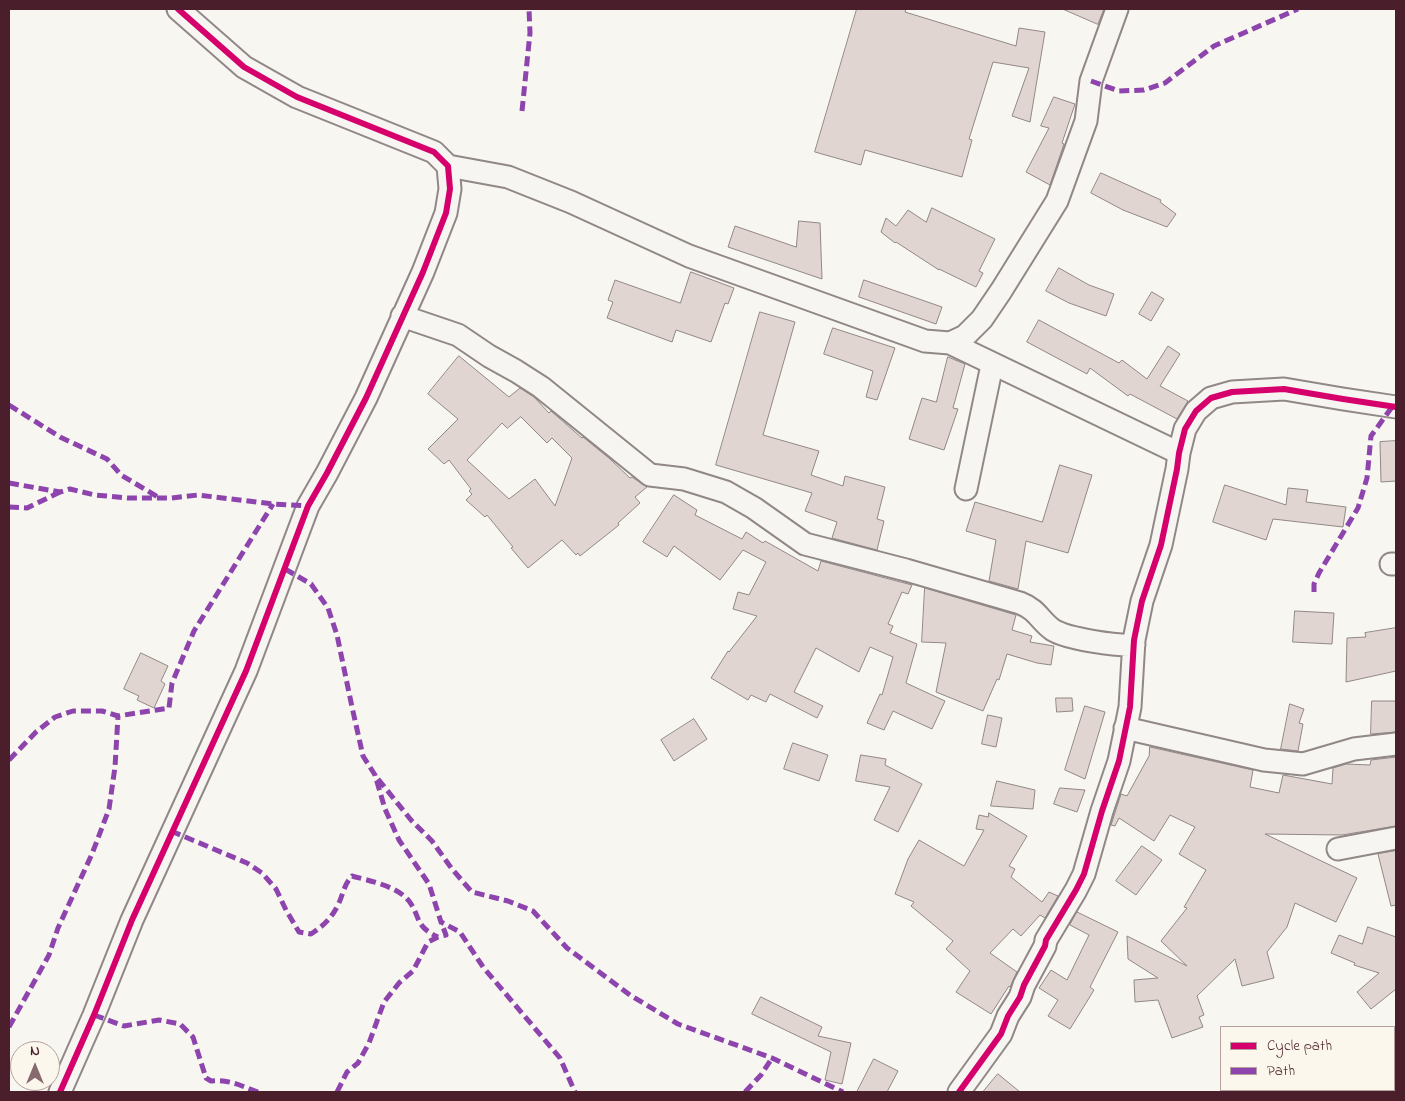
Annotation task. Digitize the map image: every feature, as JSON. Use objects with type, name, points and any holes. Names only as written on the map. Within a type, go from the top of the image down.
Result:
[{"type":"street","points":[[178,9],[244,67],[297,97],[434,152],[448,166],[508,177],[571,202],[689,256],[925,341],[950,343],[992,365],[1178,453]]},
{"type":"street","points":[[950,343],[965,336],[982,319],[1001,292],[1056,201],[1086,121],[1091,81],[1117,9]]},
{"type":"street","points":[[60,1092],[94,1015],[132,920],[246,671],[308,506],[327,474],[366,398],[423,272],[446,213],[450,189],[448,166]]},
{"type":"street","points":[[402,316],[458,335],[541,387],[650,475],[684,479],[726,492],[754,508],[804,544],[906,570],[1020,603],[1031,607],[1054,631],[1067,636],[1118,646],[1134,645]]},
{"type":"street","points":[[966,489],[992,365]]},
{"type":"street","points":[[959,1092],[1001,1034],[1008,1016],[1020,997],[1024,985],[1045,946],[1046,940],[1084,874],[1119,761],[1130,707],[1134,645],[1142,601],[1161,545],[1177,469],[1178,453],[1185,429],[1196,411],[1211,398],[1232,392],[1284,389],[1342,400],[1396,407]]},
{"type":"street","points":[[1125,728],[1264,760],[1286,763],[1303,764],[1354,749],[1396,744]]},
{"type":"street","points":[[1338,849],[1396,838]]},
{"type":"building","points":[[857,9],[906,9],[905,12],[1016,46],[1019,28],[1045,32],[1030,122],[1012,116],[1029,68],[993,62],[969,139],[972,140],[962,177],[865,150],[861,165],[815,152]]},
{"type":"building","points":[[1063,9],[1104,9],[1098,24]]},
{"type":"building","points":[[1054,97],[1075,104],[1050,185],[1026,172],[1049,128],[1041,126]]},
{"type":"building","points":[[1101,173],[1161,200],[1160,202],[1176,214],[1167,227],[1123,210],[1091,193]]},
{"type":"building","points":[[932,208],[995,239],[979,271],[983,273],[976,287],[939,270],[895,243],[881,232],[886,218],[896,226],[908,210],[926,222]]},
{"type":"building","points":[[799,221],[820,223],[822,279],[728,247],[735,226],[796,247]]},
{"type":"building","points":[[1059,268],[1089,285],[1114,294],[1106,316],[1069,303],[1046,291]]},
{"type":"building","points":[[691,272],[734,288],[728,304],[725,303],[711,342],[676,330],[672,342],[607,318],[613,302],[608,300],[615,280],[680,303]]},
{"type":"building","points":[[864,280],[942,307],[936,324],[859,297]]},
{"type":"building","points":[[1152,292],[1164,299],[1151,321],[1139,314]]},
{"type":"building","points":[[760,312],[795,322],[763,435],[819,451],[811,475],[843,486],[845,476],[885,487],[877,519],[884,521],[877,550],[832,538],[837,522],[805,511],[812,493],[716,465]]},
{"type":"building","points":[[1039,320],[1119,363],[1122,360],[1147,379],[1168,346],[1180,354],[1160,386],[1188,401],[1177,419],[1130,394],[1128,396],[1090,368],[1087,374],[1027,342]]},
{"type":"building","points":[[833,328],[895,348],[877,400],[866,397],[873,371],[824,354]]},
{"type":"building","points":[[459,356],[509,397],[520,388],[534,397],[549,413],[551,411],[610,459],[630,478],[632,477],[647,487],[635,497],[640,503],[618,523],[619,525],[580,556],[578,553],[576,555],[562,540],[528,568],[487,515],[485,517],[466,500],[472,494],[469,491],[471,489],[449,460],[444,464],[428,449],[458,419],[428,394]],"holes":[[[521,417],[547,443],[552,438],[572,458],[555,506],[535,479],[509,499],[467,460],[502,423],[507,428]]]},
{"type":"building","points":[[948,357],[965,364],[953,408],[958,409],[944,450],[909,439],[922,398],[936,402]]},
{"type":"building","points":[[1396,441],[1396,481],[1381,482],[1380,442]]},
{"type":"building","points":[[1060,465],[1092,475],[1068,553],[1026,541],[1018,589],[989,581],[996,540],[966,531],[975,502],[1042,522]]},
{"type":"building","points":[[1225,485],[1286,505],[1288,488],[1308,490],[1306,502],[1346,507],[1343,527],[1273,519],[1266,540],[1213,522]]},
{"type":"building","points":[[674,495],[697,510],[695,515],[742,539],[746,532],[763,543],[765,541],[818,571],[821,561],[912,585],[908,594],[902,592],[888,624],[893,626],[890,633],[917,644],[906,683],[945,701],[932,729],[893,711],[884,730],[867,723],[880,694],[882,695],[893,657],[870,647],[859,672],[816,648],[794,692],[823,706],[817,718],[770,694],[766,702],[751,695],[748,700],[711,678],[728,651],[757,616],[733,609],[738,592],[749,595],[766,562],[743,550],[720,580],[674,546],[667,557],[643,542]]},
{"type":"building","points":[[925,588],[1016,615],[1012,630],[1032,636],[1030,642],[1054,646],[1051,665],[1007,654],[999,680],[997,679],[983,711],[936,692],[946,643],[922,642]]},
{"type":"building","points":[[1295,611],[1334,613],[1332,644],[1293,642]]},
{"type":"building","points":[[1396,628],[1396,671],[1346,682],[1347,638],[1366,637],[1365,633]]},
{"type":"building","points":[[141,653],[168,666],[161,681],[165,684],[154,708],[137,700],[139,696],[124,689]]},
{"type":"building","points":[[1056,698],[1072,698],[1073,711],[1057,712]]},
{"type":"building","points":[[1372,701],[1396,701],[1396,732],[1371,734]]},
{"type":"building","points":[[1290,704],[1304,709],[1299,723],[1303,724],[1298,751],[1281,749]]},
{"type":"building","points":[[1085,706],[1105,712],[1085,779],[1065,770]]},
{"type":"building","points":[[988,715],[1002,718],[996,747],[982,744]]},
{"type":"building","points":[[694,719],[707,739],[674,761],[661,740]]},
{"type":"building","points":[[793,743],[828,755],[819,781],[784,769]]},
{"type":"building","points":[[1150,747],[1253,770],[1250,787],[1279,793],[1283,775],[1332,784],[1333,768],[1346,764],[1370,765],[1371,760],[1396,757],[1396,826],[1342,835],[1265,834],[1357,878],[1336,922],[1295,903],[1287,927],[1267,952],[1274,978],[1242,986],[1235,959],[1197,996],[1204,1015],[1199,1017],[1203,1027],[1172,1038],[1158,1000],[1135,1002],[1134,980],[1158,978],[1128,959],[1127,936],[1187,966],[1161,941],[1187,908],[1184,907],[1206,870],[1179,854],[1195,827],[1170,815],[1154,841],[1119,818],[1115,826],[1111,825],[1121,794],[1127,796],[1149,756]]},
{"type":"building","points":[[861,755],[886,759],[885,765],[922,784],[898,832],[874,820],[890,787],[856,781]]},
{"type":"building","points":[[997,781],[1035,790],[1033,809],[991,806]]},
{"type":"building","points":[[1060,788],[1085,790],[1077,812],[1054,804]]},
{"type":"building","points":[[989,813],[1027,836],[1009,866],[1015,869],[1011,877],[1042,902],[1049,892],[1058,896],[1045,918],[1040,915],[1021,936],[1013,929],[990,953],[1017,972],[1010,987],[991,1014],[956,992],[970,971],[946,949],[953,941],[911,906],[914,902],[895,894],[908,859],[919,840],[964,866],[984,830],[976,829],[979,815],[988,817]]},
{"type":"building","points":[[1142,846],[1162,860],[1136,895],[1116,881]]},
{"type":"building","points":[[1396,851],[1396,905],[1391,906],[1378,854]]},
{"type":"building","points":[[1077,912],[1118,932],[1090,987],[1094,990],[1070,1029],[1048,1016],[1058,1000],[1039,988],[1051,970],[1067,980],[1089,935],[1070,925]]},
{"type":"building","points":[[1368,927],[1396,937],[1396,989],[1371,1009],[1357,992],[1379,973],[1354,965],[1355,963],[1331,953],[1339,935],[1362,944]]},
{"type":"building","points":[[761,997],[822,1027],[818,1036],[851,1043],[842,1084],[825,1080],[831,1052],[752,1014]]},
{"type":"building","points":[[874,1059],[898,1071],[887,1092],[857,1092]]},
{"type":"building","points":[[998,1074],[1020,1092],[983,1092]]},
{"type":"marked path","points":[[522,111],[530,33],[529,9]]},
{"type":"marked path","points":[[1091,81],[1119,91],[1144,90],[1165,83],[1214,46],[1298,9]]},
{"type":"marked path","points":[[9,405],[60,437],[107,459],[121,475],[158,497]]},
{"type":"marked path","points":[[1314,592],[1314,584],[1319,573],[1358,508],[1367,478],[1371,436],[1392,407]]},
{"type":"marked path","points":[[9,483],[60,492],[70,489],[95,495],[128,498],[171,498],[198,495],[308,506]]},
{"type":"marked path","points":[[9,507],[27,508],[60,492]]},
{"type":"marked path","points":[[9,760],[36,732],[55,717],[73,711],[102,711],[118,716],[169,708],[172,683],[194,631],[273,504]]},
{"type":"marked path","points":[[285,569],[311,584],[328,608],[337,635],[363,756],[375,775],[385,809],[399,840],[429,884],[441,922],[460,932],[483,967],[560,1058],[575,1092]]},
{"type":"marked path","points":[[9,1027],[49,955],[58,928],[92,854],[109,809],[115,767],[118,716]]},
{"type":"marked path","points":[[378,779],[411,820],[432,841],[452,869],[472,892],[508,901],[533,911],[567,948],[630,995],[678,1024],[772,1058],[843,1092]]},
{"type":"marked path","points":[[171,831],[247,863],[262,873],[276,889],[299,932],[311,934],[326,922],[333,914],[345,886],[352,876],[398,891],[409,901],[421,925],[438,937]]},
{"type":"marked path","points":[[337,1092],[347,1072],[358,1063],[369,1043],[384,1002],[399,983],[413,971],[428,942],[446,935],[441,922]]},
{"type":"marked path","points":[[94,1015],[124,1026],[159,1020],[180,1024],[193,1037],[206,1078],[211,1081],[224,1081],[258,1092]]},
{"type":"marked path","points":[[745,1092],[761,1075],[772,1058]]},
{"type":"cycle path","points":[[60,1092],[94,1015],[132,920],[246,671],[308,506],[366,398],[423,272],[446,213],[450,189],[448,166],[434,152],[297,97],[244,67],[178,9]]},
{"type":"cycle path","points":[[959,1092],[1001,1034],[1008,1016],[1020,997],[1024,985],[1045,946],[1046,940],[1084,874],[1119,761],[1130,707],[1134,640],[1142,601],[1161,545],[1185,429],[1196,411],[1211,398],[1232,392],[1284,389],[1396,407]]}]
